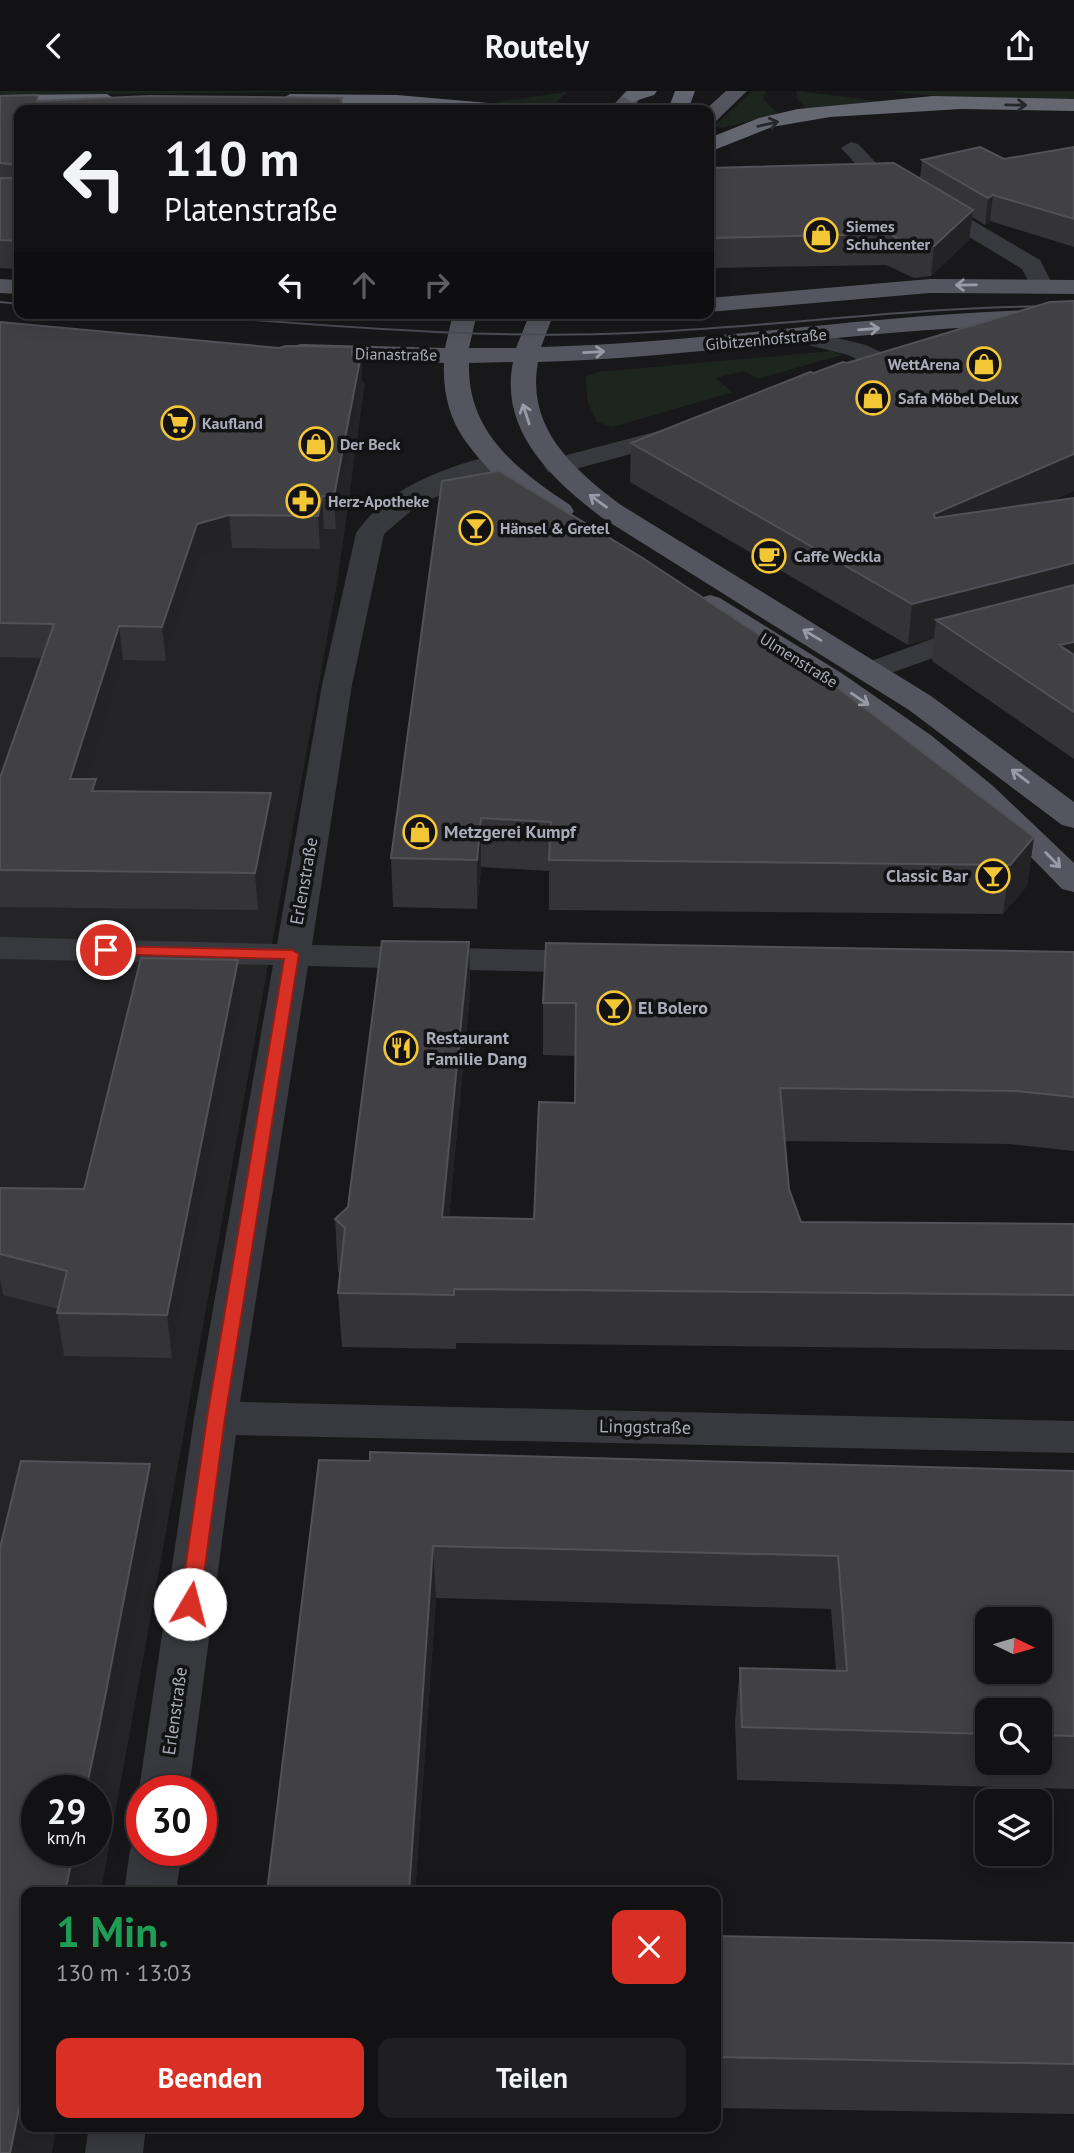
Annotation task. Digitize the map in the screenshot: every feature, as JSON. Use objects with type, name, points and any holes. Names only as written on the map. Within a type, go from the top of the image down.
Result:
[{"type":"highway","points":[[848,91],[959,103],[1074,105]]},
{"type":"highway","points":[[397,101],[514,92]]},
{"type":"highway","points":[[0,101],[126,100]]},
{"type":"highway","points":[[266,100],[397,101],[443,105]]},
{"type":"highway","points":[[714,144],[759,126],[812,114],[959,103]]},
{"type":"main road","points":[[714,112],[737,91]]},
{"type":"main road","points":[[714,305],[956,285],[1074,287]]},
{"type":"main road","points":[[714,288],[754,287],[834,294]]},
{"type":"main road","name":"Gibitzenhofstraße","points":[[457,355],[661,348],[954,321],[1035,323],[1074,318]]},
{"type":"main road","name":"Ulmenstraße","points":[[465,319],[457,355],[456,384],[466,420],[494,463],[534,494],[864,701],[947,763],[996,804],[1074,882]]},
{"type":"main road","name":"Ulmenstraße","points":[[540,319],[526,354],[521,387],[523,408],[536,438],[557,465],[611,511],[871,671],[961,732],[1074,818]]},
{"type":"main road","name":"Dianastraße","points":[[276,350],[457,355]]},
{"type":"street","points":[[850,148],[870,169],[1032,265],[1041,285]]},
{"type":"street","points":[[990,342],[1035,323]]},
{"type":"street","points":[[800,336],[857,350],[897,369]]},
{"type":"street","points":[[858,381],[923,361]]},
{"type":"street","points":[[557,465],[595,458],[699,428]]},
{"type":"street","name":"Erlenstraße","points":[[166,1775],[216,1418],[292,954],[337,685],[370,533],[378,522],[407,499],[494,463]]},
{"type":"street","points":[[871,671],[943,645],[1074,613]]},
{"type":"street","points":[[0,948],[622,963]]},
{"type":"street","name":"Linggstraße","points":[[216,1418],[1074,1437]]},
{"type":"street","points":[[151,1887],[154,1866]]},
{"type":"street","points":[[114,2153],[117,2132]]},
{"type":"shaded area","points":[[0,91],[426,91],[0,95]]},
{"type":"shaded area","points":[[752,91],[766,91],[763,99],[778,114],[722,128],[714,126]]},
{"type":"shaded area","points":[[797,91],[877,101],[807,109],[796,98]]},
{"type":"shaded area","points":[[885,91],[1074,91],[1074,100],[949,97]]},
{"type":"shaded area","points":[[567,92],[554,105],[506,105],[495,102]]},
{"type":"shaded area","points":[[0,332],[340,366],[365,383],[338,578],[112,1831],[112,1775],[21,1775],[21,1866],[106,1866],[102,1887],[21,1887],[21,2132],[56,2132],[52,2153],[0,2153]]},
{"type":"shaded area","points":[[832,351],[842,355],[758,379],[745,371],[715,378],[733,392],[613,427],[597,422],[588,403],[585,377],[597,372]]},
{"type":"building","points":[[38,95],[37,101],[149,96],[342,98],[340,105],[14,105],[14,165],[0,163],[0,96]]},
{"type":"building","points":[[980,147],[1004,159],[1074,147],[1074,219],[993,195],[988,198],[922,160]]},
{"type":"building","points":[[894,163],[973,210],[934,246],[917,247],[889,234],[714,238],[714,168]]},
{"type":"building","points":[[0,178],[14,178],[14,241],[0,240]]},
{"type":"building","points":[[1074,301],[1074,454],[934,514],[935,518],[1074,498],[1074,563],[912,604],[631,443],[810,372],[1050,302]]},
{"type":"building","points":[[0,322],[279,348],[352,347],[352,355],[361,355],[334,496],[322,496],[318,516],[229,515],[197,524],[162,627],[119,626],[70,779],[96,779],[92,791],[271,793],[255,873],[0,870],[0,778],[54,624],[0,623]]},
{"type":"building","points":[[499,471],[641,557],[825,678],[1034,837],[1010,865],[549,860],[551,822],[481,818],[477,860],[391,858],[442,481]]},
{"type":"building","points":[[1074,585],[1074,642],[1059,645],[1074,655],[1074,712],[936,620]]},
{"type":"building","points":[[382,941],[469,942],[442,1217],[534,1219],[539,1102],[575,1103],[576,1003],[543,1003],[546,943],[1074,952],[1074,1097],[1016,1091],[780,1088],[789,1189],[801,1222],[1074,1224],[1074,1295],[454,1289],[454,1295],[338,1293],[345,1228],[335,1219],[348,1207]]},
{"type":"building","points":[[141,958],[238,960],[167,1315],[57,1313],[67,1271],[0,1254],[0,1188],[84,1189]]},
{"type":"building","points":[[370,1452],[1074,1471],[1074,1736],[1052,1735],[1052,1698],[975,1698],[975,1734],[742,1727],[740,1668],[847,1671],[838,1556],[433,1546],[409,1887],[268,1887],[319,1460],[370,1461]]},
{"type":"building","points":[[21,1461],[150,1464],[89,1775],[21,1775],[21,1866],[71,1866],[66,1887],[21,1887],[21,2099],[10,2153],[0,2153],[0,1548]]},
{"type":"building","points":[[721,1936],[1074,1943],[1074,2064],[721,2057]]},
{"type":"tram line","points":[[0,302],[14,303]]},
{"type":"tram line","points":[[243,319],[453,333],[571,335],[686,330],[963,309],[1074,306]]},
{"type":"place","name":"Siemes Schuhcenter","points":[[821,235]]},
{"type":"place","name":"WettArena","points":[[984,364]]},
{"type":"place","name":"Safa Möbel Delux","points":[[873,398]]},
{"type":"place","name":"Kaufland","points":[[178,423]]},
{"type":"place","name":"Der Beck","points":[[316,444]]},
{"type":"place","name":"Herz-Apotheke","points":[[303,501]]},
{"type":"place","name":"Hänsel & Gretel","points":[[476,528]]},
{"type":"place","name":"Caffe Weckla","points":[[769,556]]},
{"type":"place","name":"Metzgerei Kumpf","points":[[420,832]]},
{"type":"place","name":"Classic Bar","points":[[993,876]]},
{"type":"place","name":"El Bolero","points":[[614,1008]]},
{"type":"place","name":"Restaurant Familie Dang","points":[[401,1048]]},
{"type":"route","points":[[106,950],[292,954],[216,1418],[190,1604]]}]
